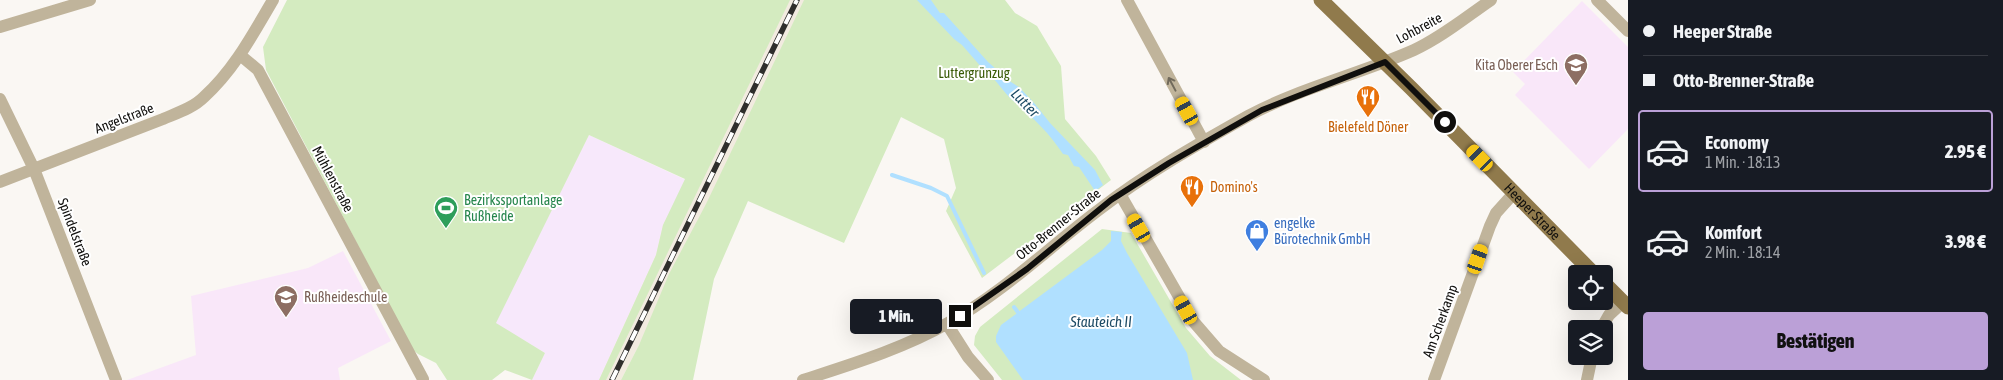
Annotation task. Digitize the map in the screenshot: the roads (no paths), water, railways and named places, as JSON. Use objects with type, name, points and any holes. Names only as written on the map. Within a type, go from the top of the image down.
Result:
[{"type":"main road","name":"Heeper Straße","points":[[1320,0],[1385,62],[1585,265]]},
{"type":"main road","points":[[1613,292],[1625,304]]},
{"type":"street","points":[[0,27],[90,0]]},
{"type":"street","points":[[240,55],[273,0]]},
{"type":"street","points":[[1127,0],[1204,142]]},
{"type":"street","name":"Lohbreite","points":[[1385,62],[1416,49],[1447,31],[1491,0]]},
{"type":"street","points":[[1598,0],[1628,31]]},
{"type":"street","name":"Angelstraße","points":[[0,182],[187,109],[203,98],[240,55]]},
{"type":"street","name":"Mühlenstraße","points":[[240,55],[258,70],[423,379]]},
{"type":"street","name":"Otto-Brenner-Straße","points":[[804,380],[891,350],[947,324],[974,308],[1027,269],[1120,194],[1204,142],[1262,110],[1385,62]]},
{"type":"street","name":"Spindelstraße","points":[[0,99],[34,169],[116,380]]},
{"type":"street","name":"Am Scherkamp","points":[[1434,380],[1490,226],[1496,213],[1514,193]]},
{"type":"street","points":[[1120,194],[1192,321],[1219,351],[1264,380]]},
{"type":"street","points":[[1606,320],[1609,315],[1625,304]]},
{"type":"street","points":[[947,324],[968,357],[988,380]]},
{"type":"street","points":[[1586,380],[1590,365]]},
{"type":"water","name":"Lutter","points":[[917,0],[931,0],[940,13],[944,13],[988,62],[1019,87],[1095,170],[1103,185],[1095,191],[1079,167],[1074,166],[1068,155],[1063,154],[1039,124],[1010,98],[962,45]]},
{"type":"water","name":"Stauteich II","points":[[1111,231],[1122,232],[1121,241],[1127,253],[1187,353],[1193,380],[1023,380],[996,342],[996,336],[1001,325],[1102,250],[1111,241]]},
{"type":"waterway","points":[[892,175],[931,188],[947,196],[984,273]]},
{"type":"waterway","points":[[1014,307],[1020,315]]},
{"type":"railway","points":[[612,380],[797,0]]},
{"type":"place","name":"Kita Oberer Esch","points":[[1576,86]]},
{"type":"place","name":"Bielefeld Döner","points":[[1368,118]]},
{"type":"place","name":"Domino's","points":[[1192,208]]},
{"type":"place","name":"Bezirkssportanlage Rußheide","points":[[446,229]]},
{"type":"place","name":"engelke Bürotechnik GmbH","points":[[1257,252]]},
{"type":"place","name":"Rußheideschule","points":[[286,318]]},
{"type":"park label","name":"Luttergrünzug","points":[[974,73]]}]
